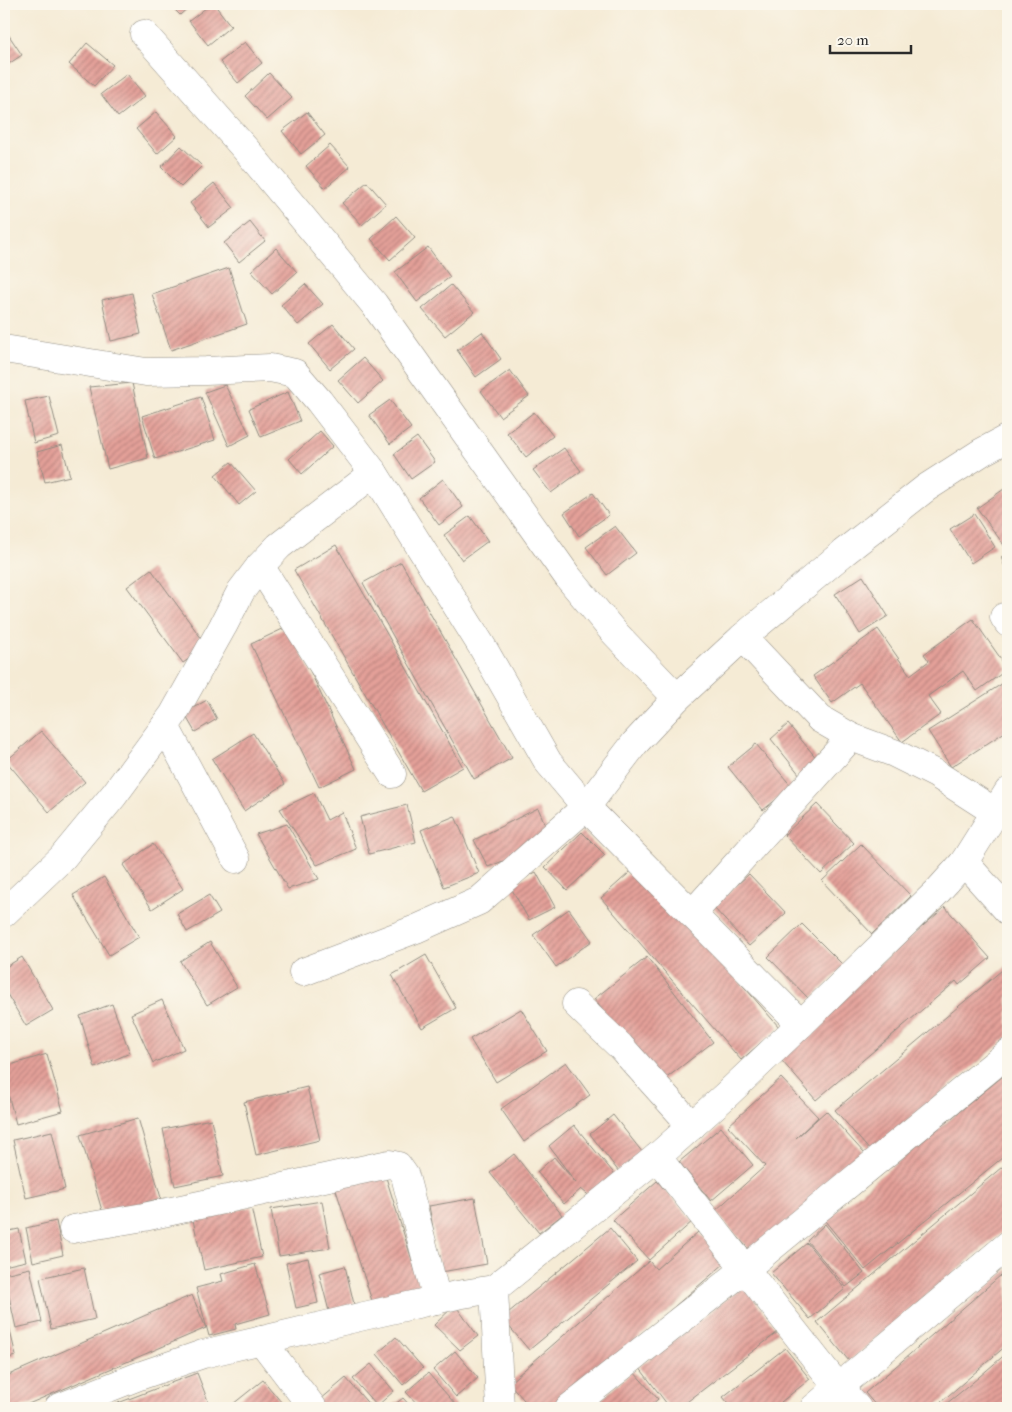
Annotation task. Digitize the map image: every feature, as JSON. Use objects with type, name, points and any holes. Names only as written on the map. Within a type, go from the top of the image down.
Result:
[{"type":"street","points":[[144,34],[248,152],[374,304],[568,577],[612,630],[677,698]]},
{"type":"street","points":[[4,349],[146,372],[270,368],[295,373],[374,473],[483,648],[548,762],[586,807],[801,1024]]},
{"type":"street","points":[[303,972],[479,901],[586,807],[635,743],[677,698],[743,637],[843,553],[926,488],[982,452],[1008,438]]},
{"type":"street","points":[[4,913],[62,858],[114,795],[165,726],[173,715],[241,591],[260,566],[280,546],[374,473]]},
{"type":"street","points":[[260,566],[392,774]]},
{"type":"street","points":[[58,1408],[139,1376],[203,1354],[437,1300],[494,1289],[657,1157],[692,1126],[801,1024],[937,892],[964,862],[1002,802],[936,774],[894,753],[851,737],[820,719],[743,637]]},
{"type":"street","points":[[165,726],[236,860]]},
{"type":"street","points":[[692,914],[851,737]]},
{"type":"street","points":[[964,862],[1008,911]]},
{"type":"street","points":[[576,1004],[620,1046],[692,1126]]},
{"type":"street","points":[[569,1408],[746,1269],[1008,1053]]},
{"type":"street","points":[[657,1157],[838,1387],[857,1408]]},
{"type":"street","points":[[73,1230],[389,1164],[398,1166],[405,1176],[437,1300]]},
{"type":"street","points":[[814,1408],[1008,1245]]},
{"type":"street","points":[[494,1289],[500,1408]]},
{"type":"street","points":[[261,1340],[313,1408]]},
{"type":"building","points":[[169,4],[192,4],[180,15]]},
{"type":"building","points":[[211,4],[214,4],[231,26],[208,45],[189,21]]},
{"type":"building","points":[[4,28],[22,55],[4,67]]},
{"type":"building","points":[[245,42],[262,63],[238,83],[220,62]]},
{"type":"building","points":[[87,43],[113,65],[94,86],[69,64]]},
{"type":"building","points":[[269,73],[292,98],[267,120],[245,96]]},
{"type":"building","points":[[127,74],[145,96],[118,117],[101,94]]},
{"type":"building","points":[[156,112],[177,136],[157,154],[136,129]]},
{"type":"building","points":[[307,112],[325,135],[301,154],[282,131]]},
{"type":"building","points":[[330,145],[350,167],[325,188],[306,166]]},
{"type":"building","points":[[181,146],[202,166],[181,187],[161,167]]},
{"type":"building","points":[[367,182],[386,204],[362,225],[342,203]]},
{"type":"building","points":[[214,183],[234,208],[209,227],[190,203]]},
{"type":"building","points":[[396,216],[415,238],[390,260],[371,239]]},
{"type":"building","points":[[250,222],[265,241],[239,262],[224,243]]},
{"type":"building","points":[[428,247],[450,277],[417,302],[395,272]]},
{"type":"building","points":[[276,248],[297,272],[272,294],[251,271]]},
{"type":"building","points":[[229,268],[247,324],[171,350],[152,294]]},
{"type":"building","points":[[305,284],[323,304],[298,325],[281,305]]},
{"type":"building","points":[[451,285],[474,312],[445,336],[422,309]]},
{"type":"building","points":[[132,293],[141,334],[111,341],[102,300]]},
{"type":"building","points":[[333,324],[354,349],[330,369],[309,344]]},
{"type":"building","points":[[482,332],[501,359],[476,377],[457,350]]},
{"type":"building","points":[[363,358],[383,381],[358,403],[338,380]]},
{"type":"building","points":[[510,370],[529,396],[500,417],[481,391]]},
{"type":"building","points":[[132,383],[148,458],[108,469],[89,387]]},
{"type":"building","points":[[225,385],[250,435],[229,446],[205,392]]},
{"type":"building","points":[[288,392],[300,421],[261,437],[249,409]]},
{"type":"building","points":[[49,396],[59,436],[34,443],[25,401]]},
{"type":"building","points":[[201,397],[215,440],[155,459],[142,416]]},
{"type":"building","points":[[390,400],[411,428],[390,444],[369,415]]},
{"type":"building","points":[[534,412],[553,436],[526,457],[507,433]]},
{"type":"building","points":[[320,431],[333,446],[302,474],[289,459]]},
{"type":"building","points":[[417,437],[435,462],[411,479],[394,454]]},
{"type":"building","points":[[62,445],[70,476],[45,482],[37,452]]},
{"type":"building","points":[[564,448],[581,471],[551,493],[533,470]]},
{"type":"building","points":[[231,462],[256,491],[239,505],[215,475]]},
{"type":"building","points":[[443,479],[463,507],[439,525],[419,498]]},
{"type":"building","points":[[1004,489],[1008,495],[1008,546],[1006,548],[977,508]]},
{"type":"building","points":[[593,493],[609,515],[579,536],[564,513]]},
{"type":"building","points":[[974,514],[995,547],[971,563],[950,529]]},
{"type":"building","points":[[470,516],[488,541],[462,560],[444,535]]},
{"type":"building","points":[[615,526],[636,553],[607,575],[586,547]]},
{"type":"building","points":[[336,545],[463,767],[421,791],[294,570]]},
{"type":"building","points":[[1008,554],[1008,575],[1001,557]]},
{"type":"building","points":[[401,562],[512,758],[474,779],[363,583]]},
{"type":"building","points":[[151,569],[207,646],[183,663],[127,587]]},
{"type":"building","points":[[863,576],[888,616],[860,634],[835,594]]},
{"type":"building","points":[[973,619],[1008,669],[977,691],[963,671],[928,696],[941,714],[902,742],[860,683],[832,703],[813,676],[878,629],[910,675],[929,661],[924,654]]},
{"type":"building","points":[[289,626],[356,769],[319,787],[251,644]]},
{"type":"building","points":[[1008,680],[1008,730],[951,767],[928,731]]},
{"type":"building","points":[[207,700],[217,719],[195,732],[184,713]]},
{"type":"building","points":[[788,724],[818,760],[800,775],[771,739]]},
{"type":"building","points":[[41,731],[85,782],[49,812],[6,761]]},
{"type":"building","points":[[253,733],[285,784],[244,811],[212,759]]},
{"type":"building","points":[[756,744],[792,787],[763,810],[728,767]]},
{"type":"building","points":[[314,793],[327,820],[342,812],[356,849],[317,865],[280,809]]},
{"type":"building","points":[[817,804],[854,843],[821,874],[784,835]]},
{"type":"building","points":[[407,805],[416,842],[369,854],[360,817]]},
{"type":"building","points":[[538,808],[550,835],[538,847],[488,867],[474,840]]},
{"type":"building","points":[[455,816],[479,873],[444,887],[421,830]]},
{"type":"building","points":[[287,824],[319,879],[288,889],[256,834]]},
{"type":"building","points":[[582,832],[605,855],[567,890],[545,867]]},
{"type":"building","points":[[153,844],[183,889],[152,909],[123,865]]},
{"type":"building","points":[[861,844],[911,896],[872,934],[822,881]]},
{"type":"building","points":[[638,865],[779,1027],[741,1060],[601,898]]},
{"type":"building","points":[[536,872],[555,907],[529,920],[510,886]]},
{"type":"building","points":[[749,874],[786,913],[749,946],[713,907]]},
{"type":"building","points":[[104,877],[139,937],[109,955],[73,895]]},
{"type":"building","points":[[209,895],[220,913],[187,932],[177,914]]},
{"type":"building","points":[[945,907],[990,958],[959,985],[956,981],[816,1100],[775,1053]]},
{"type":"building","points":[[569,909],[592,941],[556,967],[533,935]]},
{"type":"building","points":[[802,924],[844,966],[810,1000],[768,957]]},
{"type":"building","points":[[210,942],[237,987],[207,1005],[180,961]]},
{"type":"building","points":[[426,955],[456,1008],[422,1028],[392,975]]},
{"type":"building","points":[[22,957],[53,1010],[26,1026],[4,989],[4,968]]},
{"type":"building","points":[[647,957],[713,1042],[660,1083],[594,999]]},
{"type":"building","points":[[1008,965],[1008,1037],[871,1152],[835,1110]]},
{"type":"building","points":[[162,1000],[184,1049],[153,1063],[131,1014]]},
{"type":"building","points":[[112,1004],[130,1053],[95,1068],[80,1016]]},
{"type":"building","points":[[521,1009],[547,1051],[496,1082],[470,1039]]},
{"type":"building","points":[[47,1054],[63,1111],[16,1124],[4,1079],[4,1067]]},
{"type":"building","points":[[566,1062],[590,1095],[524,1142],[501,1109]]},
{"type":"building","points":[[1008,1072],[1008,1153],[865,1270],[825,1221]]},
{"type":"building","points":[[781,1078],[818,1117],[796,1138],[826,1111],[865,1154],[753,1254],[715,1211],[765,1166],[728,1126]]},
{"type":"building","points":[[307,1087],[320,1140],[256,1155],[244,1102]]},
{"type":"building","points":[[613,1115],[643,1153],[619,1172],[590,1134]]},
{"type":"building","points":[[138,1118],[161,1198],[103,1214],[80,1135]]},
{"type":"building","points":[[211,1119],[223,1176],[175,1186],[163,1129]]},
{"type":"building","points":[[574,1125],[617,1177],[592,1198],[581,1189],[564,1204],[537,1172],[554,1157],[576,1183],[549,1146]]},
{"type":"building","points":[[721,1127],[753,1165],[711,1201],[679,1162]]},
{"type":"building","points":[[52,1131],[65,1189],[26,1198],[13,1140]]},
{"type":"building","points":[[514,1154],[562,1215],[539,1233],[490,1173]]},
{"type":"building","points":[[1008,1162],[1008,1227],[849,1361],[817,1322]]},
{"type":"building","points":[[383,1168],[422,1292],[374,1307],[334,1184]]},
{"type":"building","points":[[657,1181],[693,1221],[649,1260],[613,1220]]},
{"type":"building","points":[[475,1198],[487,1264],[441,1272],[429,1206]]},
{"type":"building","points":[[322,1201],[330,1248],[279,1256],[271,1209]]},
{"type":"building","points":[[251,1207],[262,1257],[204,1270],[193,1220]]},
{"type":"building","points":[[56,1221],[63,1255],[33,1262],[26,1228]]},
{"type":"building","points":[[825,1224],[864,1273],[846,1287],[807,1241]]},
{"type":"building","points":[[610,1228],[637,1261],[529,1350],[502,1318]]},
{"type":"building","points":[[19,1229],[26,1261],[4,1266],[4,1232]]},
{"type":"building","points":[[698,1232],[725,1263],[557,1408],[531,1408],[509,1383],[649,1261],[656,1269]]},
{"type":"building","points":[[807,1243],[845,1289],[810,1319],[771,1273]]},
{"type":"building","points":[[308,1258],[318,1303],[296,1308],[286,1263]]},
{"type":"building","points":[[255,1264],[270,1314],[235,1324],[236,1329],[209,1336],[196,1288],[223,1281],[221,1274]]},
{"type":"building","points":[[345,1266],[354,1304],[329,1311],[319,1273]]},
{"type":"building","points":[[30,1268],[42,1322],[16,1328],[4,1274]]},
{"type":"building","points":[[84,1268],[95,1319],[51,1329],[40,1278]]},
{"type":"building","points":[[1008,1269],[1008,1344],[934,1408],[878,1408],[865,1393]]},
{"type":"building","points":[[744,1286],[778,1332],[679,1408],[670,1408],[639,1367]]},
{"type":"building","points":[[192,1295],[206,1328],[19,1408],[4,1408],[4,1377]]},
{"type":"building","points":[[455,1305],[478,1336],[460,1350],[434,1325]]},
{"type":"building","points":[[4,1306],[16,1356],[4,1359]]},
{"type":"building","points":[[396,1337],[423,1368],[403,1385],[377,1354]]},
{"type":"building","points":[[785,1348],[810,1379],[781,1402],[786,1408],[732,1408],[723,1397]]},
{"type":"building","points":[[455,1351],[478,1378],[456,1397],[433,1370]]},
{"type":"building","points":[[1008,1352],[1008,1408],[941,1408],[972,1383]]},
{"type":"building","points":[[371,1364],[394,1391],[377,1406],[353,1379]]},
{"type":"building","points":[[633,1371],[658,1399],[648,1408],[592,1408]]},
{"type":"building","points":[[197,1373],[210,1406],[204,1408],[105,1408]]},
{"type":"building","points":[[428,1373],[456,1405],[453,1408],[421,1408],[406,1392]]},
{"type":"building","points":[[346,1378],[372,1408],[317,1408],[314,1405]]},
{"type":"building","points":[[263,1380],[286,1408],[228,1408]]},
{"type":"building","points":[[403,1398],[412,1408],[390,1408]]}]
